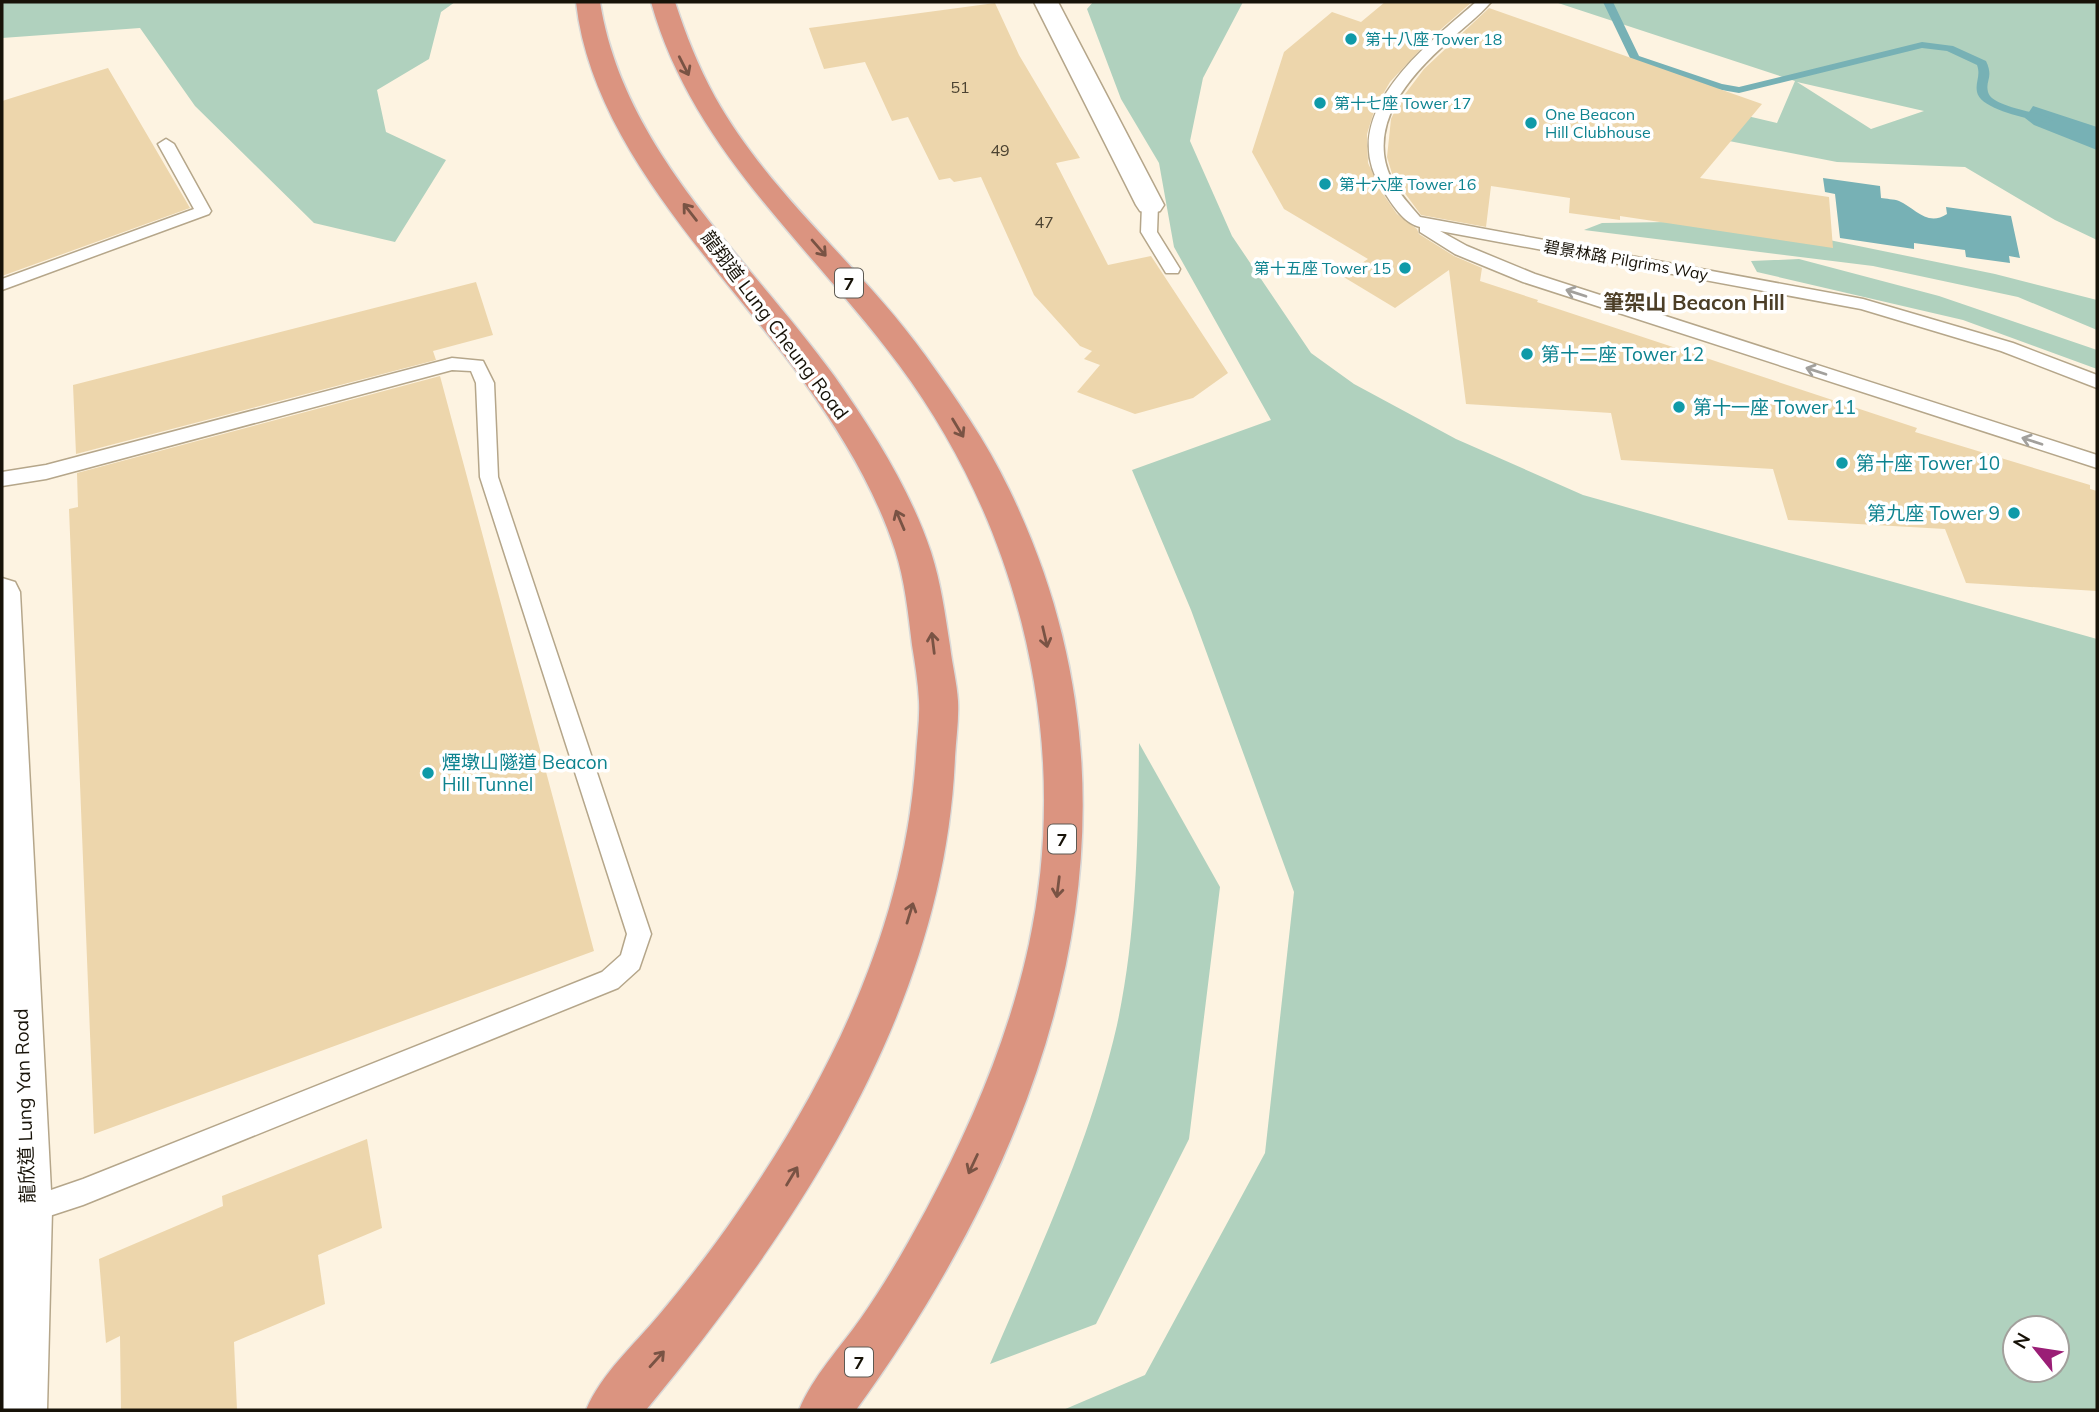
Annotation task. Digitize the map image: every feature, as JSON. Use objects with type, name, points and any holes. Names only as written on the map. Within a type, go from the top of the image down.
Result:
[{"type":"highway","name":"龍翔道 Lung Cheung Road","points":[[588,2],[596,52],[614,96],[637,137],[667,183],[808,364],[844,414],[875,467],[902,523],[923,584],[933,640],[939,701],[937,759],[929,834],[914,900],[890,978],[862,1048],[823,1124],[780,1197],[731,1267],[669,1346],[612,1410]]},
{"type":"highway","name":"7","points":[[663,2],[678,55],[696,91],[727,137],[914,362],[945,405],[994,491],[1009,524],[1043,628],[1064,747],[1062,845],[1051,941],[1031,1015],[1000,1102],[972,1167],[894,1314],[825,1410]]},
{"type":"street","points":[[1049,3],[1150,205]]},
{"type":"street","name":"龍欣道 Lung Yan Road","points":[[2,592],[28,1210],[21,1410]]},
{"type":"lane","points":[[1483,2],[1413,67],[1394,90],[1380,114],[1376,138],[1378,164],[1392,193],[1415,221],[1461,250],[1529,278],[2097,462]]},
{"type":"lane","points":[[2,285],[203,211],[166,144]]},
{"type":"lane","points":[[1150,205],[1149,232],[1172,269]]},
{"type":"lane","name":"碧景林路 Pilgrims Way","points":[[1415,221],[1863,304],[2007,347],[2097,382]]},
{"type":"lane","points":[[2,479],[46,472],[452,364],[477,365],[485,383],[489,477],[639,934],[631,961],[610,980],[83,1192],[28,1210]]},
{"type":"green space","points":[[2,2],[455,2],[441,12],[429,59],[377,90],[386,132],[446,160],[395,242],[314,223],[195,106],[140,28],[2,38]]},
{"type":"green space","points":[[1093,2],[1243,2],[1203,78],[1190,141],[1232,236],[1311,353],[1354,384],[1456,439],[1583,495],[2097,639],[2097,1410],[1063,1410],[1145,1375],[1265,1153],[1294,892],[1191,610],[1132,470],[1271,420],[1174,247],[1159,163],[1121,99],[1087,9]]},
{"type":"green space","points":[[1555,2],[2097,2],[2097,240],[2055,220],[1965,167],[1837,162],[1678,131],[1688,102],[1777,123],[1795,81]],"holes":[[[1797,82],[1924,111],[1871,129]]]},
{"type":"green space","points":[[1737,221],[1995,274],[2097,300],[2097,330],[2018,297],[1873,266],[1584,230],[1602,223]]},
{"type":"green space","points":[[1799,259],[1939,296],[2097,350],[2097,369],[1963,320],[1757,272],[1751,261]]},
{"type":"green space","points":[[1139,743],[1220,887],[1189,1139],[1096,1324],[990,1364],[1078,1155],[1106,1069],[1117,1025],[1132,920],[1137,849]]},
{"type":"water","points":[[2033,106],[2097,127],[2097,150],[2034,125],[2025,118]]},
{"type":"water","points":[[1823,178],[1880,186],[1881,198],[1899,201],[1927,217],[1947,214],[1946,207],[2011,216],[2020,258],[2009,256],[2010,263],[1966,257],[1965,250],[1914,243],[1914,249],[1840,238],[1835,194],[1825,192]]},
{"type":"building","points":[[1385,2],[1472,2],[1432,37],[1390,82],[1375,108],[1367,134],[1368,163],[1381,191],[1397,214],[1417,229],[1419,234],[1454,256],[1482,268],[1480,281],[1917,428],[1915,432],[2090,485],[2090,489],[2097,491],[2097,591],[1966,583],[1945,529],[1788,520],[1773,469],[1621,460],[1611,413],[1466,404],[1449,270],[1395,308],[1342,276],[1368,259],[1284,209],[1252,152],[1284,52],[1332,12],[1361,22]]},
{"type":"building","points":[[995,3],[1019,55],[1080,158],[1056,163],[1108,265],[1151,256],[1228,373],[1193,398],[1135,414],[1077,392],[1100,365],[1084,359],[1092,351],[1080,346],[1034,295],[981,177],[954,182],[950,178],[939,180],[908,117],[892,121],[865,62],[824,69],[809,28]]},
{"type":"building","name":"One Beacon Hill Clubhouse","points":[[1489,8],[1762,104],[1700,178],[1829,197],[1833,248],[1620,216],[1620,220],[1569,213],[1570,198],[1491,186],[1486,227],[1421,215],[1393,177],[1387,157],[1391,119],[1399,102],[1424,69]]},
{"type":"building","points":[[108,68],[190,208],[2,276],[2,101]]},
{"type":"building","points":[[476,282],[493,335],[433,351],[436,360],[76,454],[73,385]]},
{"type":"building","points":[[440,376],[594,951],[94,1134],[69,509],[78,507],[77,473]]},
{"type":"building","points":[[367,1139],[382,1228],[318,1255],[325,1304],[234,1342],[237,1410],[121,1410],[120,1336],[106,1343],[99,1259],[223,1206],[222,1196]]},
{"type":"waterway","points":[[1608,2],[1635,58],[1720,87],[1739,90],[1922,45],[1949,48],[1982,63],[1986,74],[1982,91],[1985,98],[1995,105],[2047,120]]},
{"type":"place","name":"第十八座 Tower 18","points":[[1351,39]]},
{"type":"place","name":"第十七座 Tower 17","points":[[1320,103]]},
{"type":"place","name":"One Beacon Hill Clubhouse","points":[[1531,123]]},
{"type":"place","name":"第十六座 Tower 16","points":[[1325,184]]},
{"type":"place","name":"第十五座 Tower 15","points":[[1405,268]]},
{"type":"place","name":"第十二座 Tower 12","points":[[1527,354]]},
{"type":"place","name":"第十一座 Tower 11","points":[[1679,407]]},
{"type":"place","name":"第十座 Tower 10","points":[[1842,463]]},
{"type":"place","name":"第九座 Tower 9","points":[[2014,513]]},
{"type":"place","name":"煙墩山隧道 Beacon Hill Tunnel","points":[[428,773]]},
{"type":"district","name":"筆架山 Beacon Hill","points":[[1694,302]]}]
